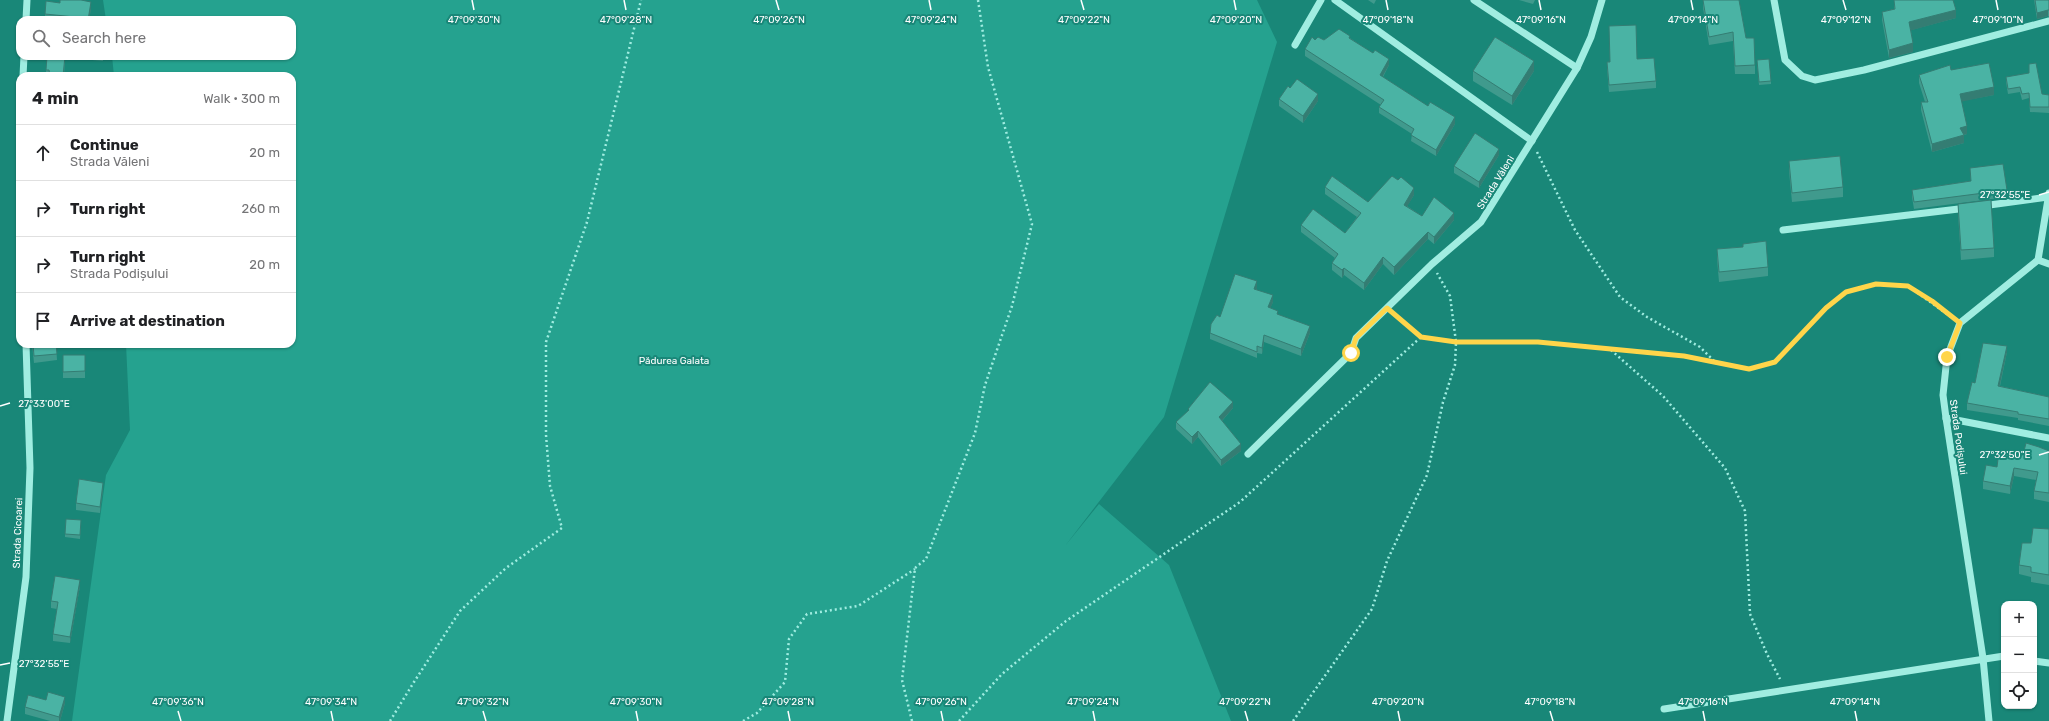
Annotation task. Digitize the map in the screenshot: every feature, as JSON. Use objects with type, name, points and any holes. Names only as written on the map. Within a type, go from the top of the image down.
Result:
[{"type":"street","points":[[26,0],[26,16]]},
{"type":"street","points":[[1295,45],[1321,0]]},
{"type":"street","points":[[1335,0],[1532,141]]},
{"type":"street","points":[[1474,0],[1577,68]]},
{"type":"street","name":"Strada Văleni","points":[[1248,454],[1351,353],[1356,338],[1432,264],[1481,222],[1577,68],[1591,37],[1602,0]]},
{"type":"street","points":[[1774,0],[1785,60],[1802,76],[1814,80],[1864,70],[2049,21]]},
{"type":"street","points":[[23,72],[24,60]]},
{"type":"street","points":[[1783,230],[2049,195],[2038,260],[1960,323]]},
{"type":"street","points":[[2038,260],[2049,264]]},
{"type":"street","name":"Strada Podișului","points":[[1960,323],[1947,357],[1943,394],[1983,658],[1989,721]]},
{"type":"street","name":"Strada Cicoarei","points":[[8,721],[26,578],[30,468],[26,348]]},
{"type":"street","points":[[1946,418],[2049,438]]},
{"type":"street","points":[[1664,709],[2001,656]]},
{"type":"street","points":[[2037,661],[2049,663]]},
{"type":"path","points":[[390,721],[460,611],[506,568],[562,528],[550,486],[546,435],[546,342],[587,222],[641,0]]},
{"type":"path","points":[[743,721],[757,713],[785,682],[790,639],[808,614],[858,606],[926,559],[975,433],[985,385],[1012,306],[1032,224],[988,67],[978,0]]},
{"type":"path","points":[[1532,141],[1574,230],[1620,297],[1647,317],[1700,347],[1717,363]]},
{"type":"path","points":[[1293,721],[1372,609],[1387,561],[1427,475],[1442,402],[1455,365],[1456,342],[1450,296],[1432,264]]},
{"type":"path","points":[[1387,308],[1421,337],[1456,342],[1538,342],[1684,356],[1749,369],[1775,362],[1826,308],[1846,292],[1876,284],[1908,286],[1932,301],[1960,323]]},
{"type":"path","points":[[959,721],[1002,674],[1066,621],[1240,502],[1421,337]]},
{"type":"path","points":[[1610,349],[1663,396],[1725,468],[1744,511],[1750,614],[1767,654],[1786,690]]},
{"type":"path","points":[[912,721],[902,680],[915,568]]},
{"type":"green space","name":"Pădurea Galata","points":[[103,0],[1257,0],[1277,42],[1164,417],[1065,546],[1099,504],[1169,565],[1231,721],[72,721],[106,475],[130,430],[126,348],[296,348],[296,72],[114,72],[112,60],[296,60],[296,16],[105,16]]},
{"type":"building","points":[[60,0],[81,0],[91,2],[89,16],[45,14],[46,1],[60,3]]},
{"type":"building","points":[[1703,0],[1739,0],[1746,38],[1754,38],[1755,65],[1735,66],[1733,32],[1709,37]]},
{"type":"building","points":[[1894,0],[1953,0],[1956,10],[1909,22],[1913,43],[1889,50],[1882,12],[1895,9]]},
{"type":"building","points":[[2035,0],[2049,0],[2049,10],[2037,13]]},
{"type":"building","points":[[1636,25],[1637,59],[1654,58],[1656,81],[1609,85],[1607,62],[1610,62],[1609,26]]},
{"type":"building","points":[[1339,29],[1350,36],[1349,38],[1373,53],[1375,50],[1389,59],[1380,75],[1428,106],[1430,102],[1455,117],[1436,150],[1411,135],[1414,129],[1379,107],[1384,100],[1305,49],[1312,37],[1315,40],[1318,37],[1324,40]]},
{"type":"building","points":[[1495,37],[1534,61],[1512,96],[1473,71]]},
{"type":"building","points":[[1769,59],[1771,81],[1759,82],[1757,60]]},
{"type":"building","points":[[47,60],[65,60],[63,72],[49,72],[49,70],[46,70]]},
{"type":"building","points":[[1989,63],[1994,87],[1960,94],[1967,126],[1960,128],[1964,135],[1932,144],[1921,102],[1928,102],[1919,75],[1950,65],[1951,70]]},
{"type":"building","points":[[2036,63],[2042,94],[2049,95],[2049,107],[2030,107],[2029,93],[2022,94],[2020,87],[2008,89],[2006,77],[2029,73],[2029,64]]},
{"type":"building","points":[[1297,79],[1318,94],[1303,116],[1279,99],[1288,86],[1290,88]]},
{"type":"building","points":[[1475,133],[1499,149],[1479,182],[1454,166]]},
{"type":"building","points":[[1840,156],[1843,187],[1792,193],[1789,161]]},
{"type":"building","points":[[2003,164],[2007,190],[1914,202],[1912,190],[1971,181],[1970,168]]},
{"type":"building","points":[[1332,176],[1368,202],[1392,176],[1398,180],[1401,177],[1414,188],[1404,205],[1422,216],[1434,197],[1454,213],[1434,237],[1428,232],[1394,267],[1383,257],[1364,283],[1344,268],[1342,270],[1332,263],[1338,254],[1301,225],[1313,209],[1345,233],[1361,213],[1325,187]]},
{"type":"building","points":[[1991,200],[1994,248],[1961,250],[1958,204]]},
{"type":"building","points":[[1766,241],[1768,267],[1719,272],[1717,249],[1743,247],[1743,244]]},
{"type":"building","points":[[1235,274],[1257,281],[1254,289],[1273,295],[1268,307],[1278,311],[1277,314],[1310,326],[1301,349],[1264,335],[1262,348],[1257,346],[1257,352],[1210,333],[1211,324],[1217,315],[1220,317]]},
{"type":"building","points":[[1983,343],[2007,346],[1998,386],[2049,397],[2049,419],[1967,403],[1972,382],[1975,383]]},
{"type":"building","points":[[33,348],[56,348],[57,354],[34,356]]},
{"type":"building","points":[[63,355],[85,355],[85,371],[63,372]]},
{"type":"building","points":[[1210,382],[1233,402],[1219,417],[1241,444],[1221,460],[1198,431],[1192,437],[1176,422],[1189,410],[1188,409]]},
{"type":"building","points":[[2026,443],[2049,451],[2049,493],[2034,491],[2038,472],[2014,468],[2010,486],[1983,481],[1986,465],[1997,467],[1999,451],[2023,455]]},
{"type":"building","points":[[79,479],[103,483],[100,507],[76,503]]},
{"type":"building","points":[[66,519],[81,520],[80,535],[65,534]]},
{"type":"building","points":[[2033,528],[2049,529],[2049,575],[2031,572],[2031,567],[2019,565],[2022,543],[2031,543]]},
{"type":"building","points":[[55,576],[80,580],[70,637],[53,634],[58,602],[51,601]]},
{"type":"building","points":[[48,692],[65,697],[59,717],[25,707],[28,695],[46,700]]},
{"type":"route","points":[[1351,353],[1356,338],[1387,308],[1421,337],[1456,342],[1538,342],[1684,356],[1749,369],[1775,362],[1826,308],[1846,292],[1876,284],[1908,286],[1932,301],[1960,323],[1947,357]]}]
